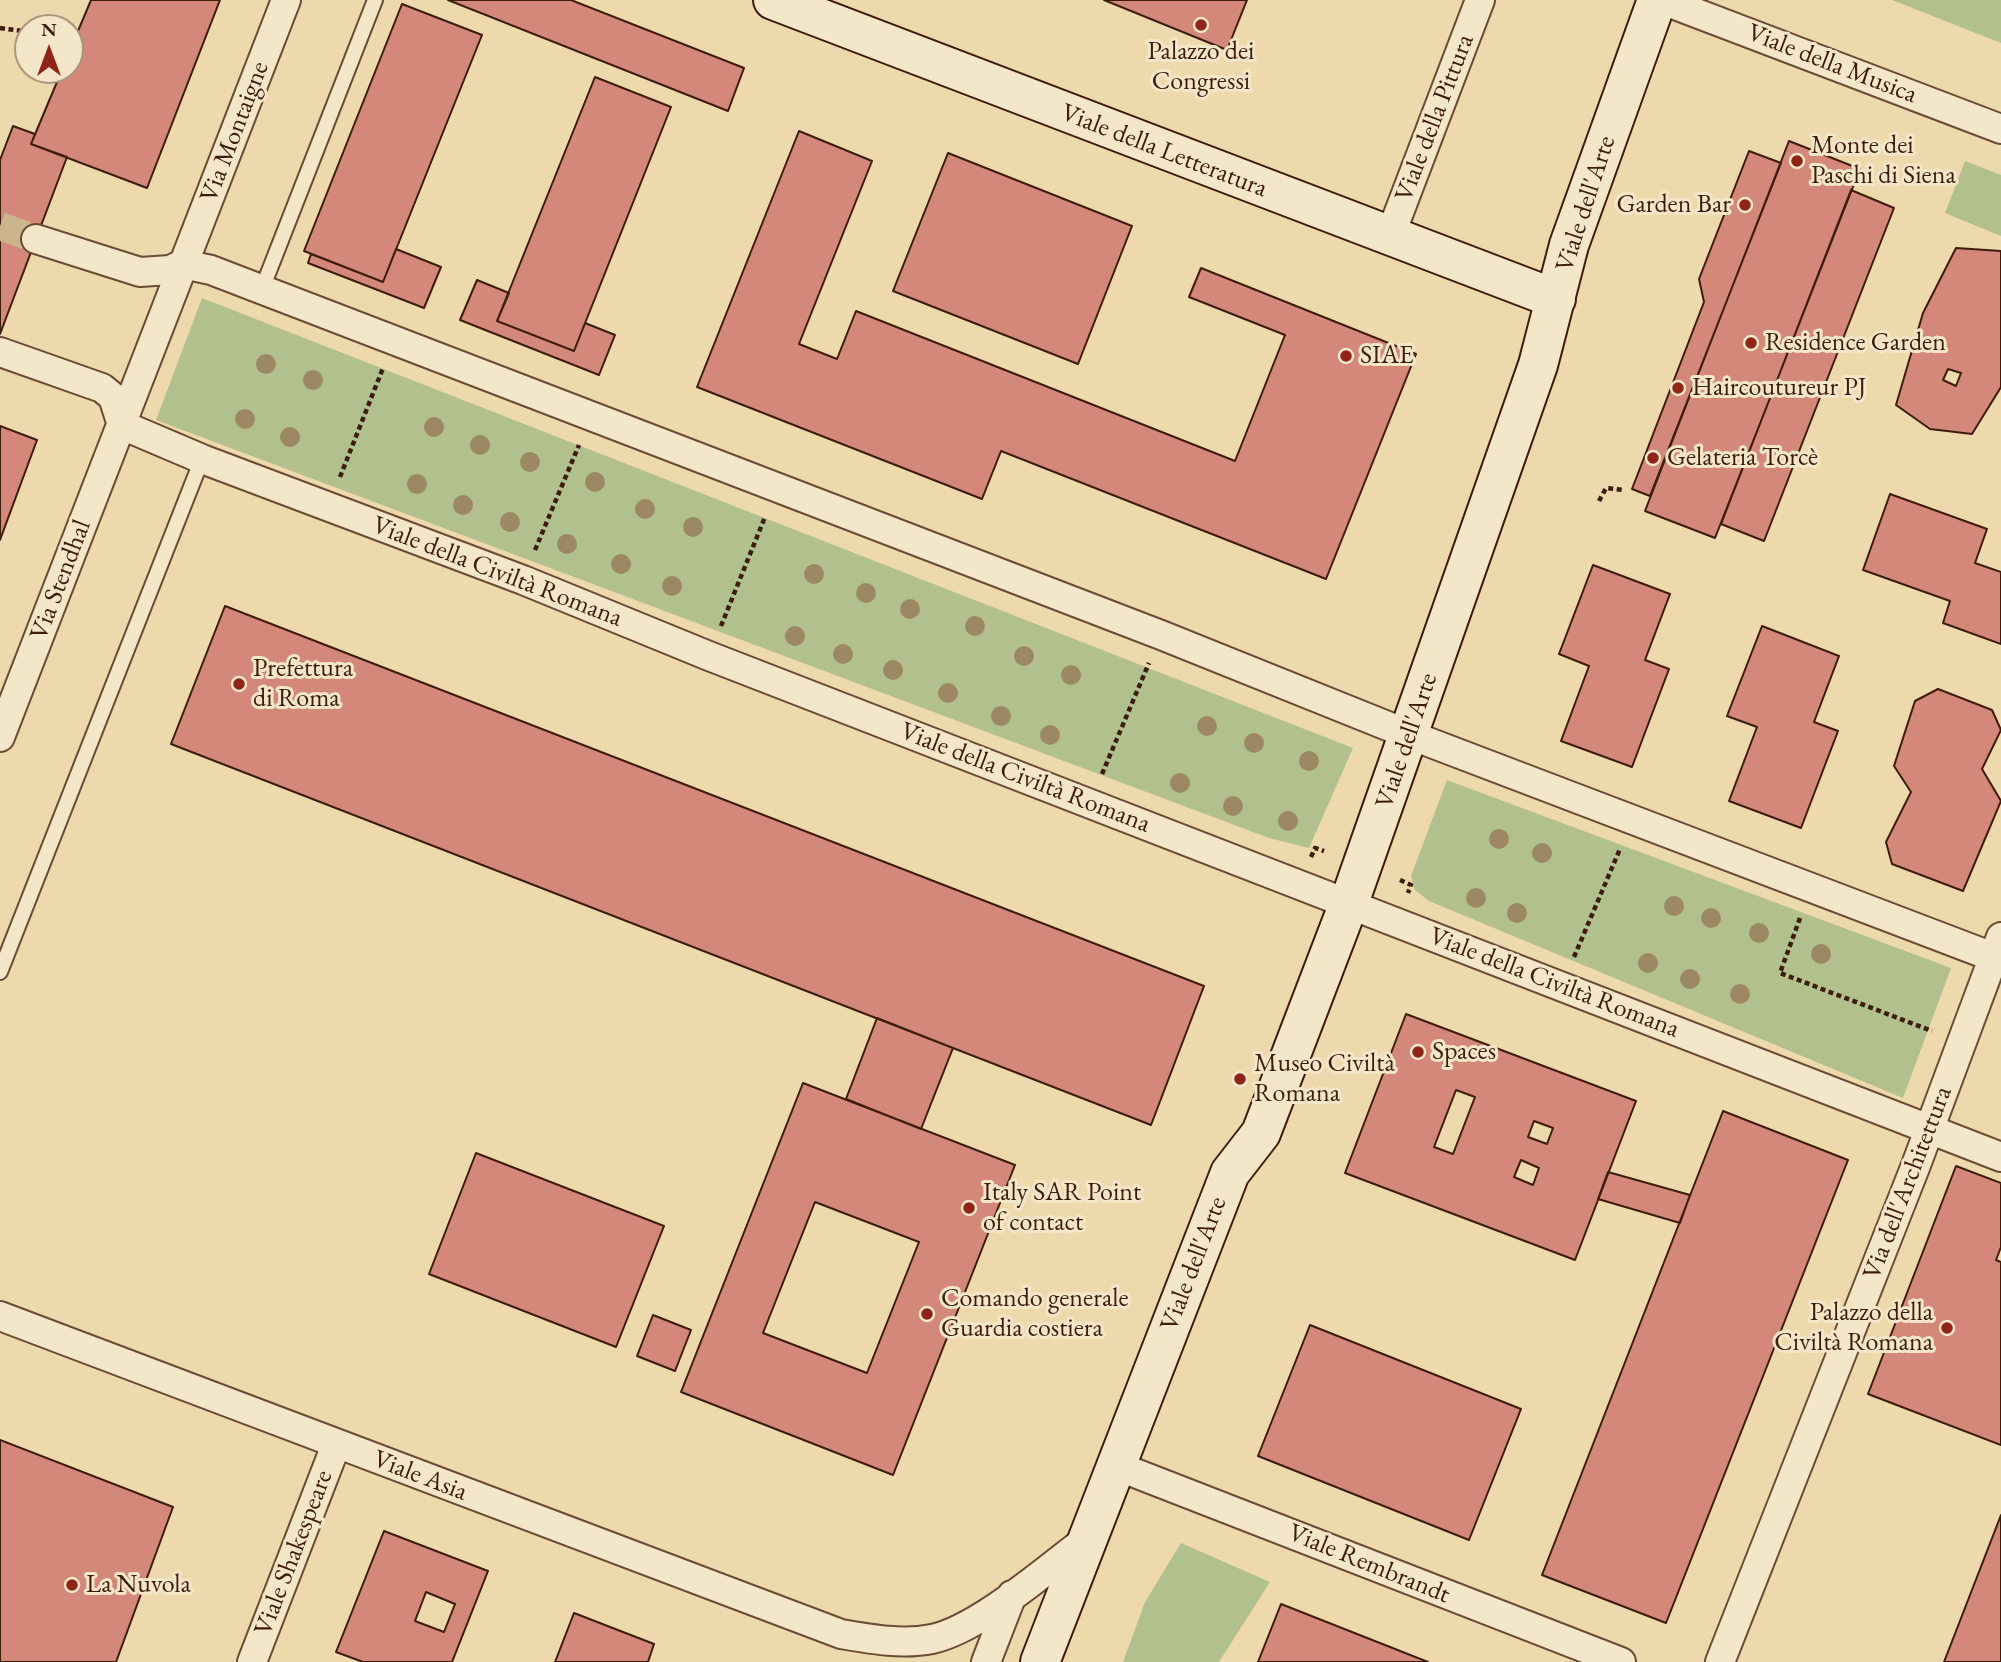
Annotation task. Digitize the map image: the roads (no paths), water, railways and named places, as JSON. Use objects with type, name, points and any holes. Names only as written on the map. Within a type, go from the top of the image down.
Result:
[{"type":"street","name":"Via Montaigne","points":[[183,264],[286,0]]},
{"type":"street","name":"Viale della Letteratura","points":[[773,0],[1556,299]]},
{"type":"street","name":"Viale della Pittura","points":[[1390,236],[1480,0]]},
{"type":"street","name":"Viale della Musica","points":[[1660,0],[2001,129]]},
{"type":"street","name":"Viale dell'Arte","points":[[1040,1662],[1230,1173],[1261,1133],[1349,903],[1538,365],[1569,245],[1660,0]]},
{"type":"street","points":[[36,239],[140,272],[162,272],[183,264],[262,289],[1161,635],[1632,820],[1811,887],[1998,951]]},
{"type":"street","points":[[122,425],[183,264]]},
{"type":"street","points":[[0,352],[102,388],[113,397],[122,425]]},
{"type":"street","name":"Viale della Civiltà Romana","points":[[122,425],[202,459],[523,580],[709,656],[2001,1157]]},
{"type":"street","name":"Via Stendhal","points":[[0,737],[122,425]]},
{"type":"street","name":"Via dell'Architettura","points":[[1720,1662],[1998,951]]},
{"type":"street","name":"Viale Asia","points":[[0,1316],[841,1634]]},
{"type":"street","name":"Viale Shakespeare","points":[[252,1662],[337,1445]]},
{"type":"street","name":"Viale Rembrandt","points":[[1117,1466],[1621,1662]]},
{"type":"street","points":[[841,1634],[882,1641],[937,1638],[962,1627],[1012,1595],[1087,1539]]},
{"type":"street","points":[[986,1662],[1012,1595]]},
{"type":"street","points":[[841,1634],[871,1662]]},
{"type":"lane","points":[[262,289],[375,0]]},
{"type":"lane","points":[[0,972],[202,459]]},
{"type":"tunnel","points":[[0,226],[36,239]]},
{"type":"place","name":"Palazzo dei Congressi","points":[[1201,25]]},
{"type":"place","name":"Monte dei Paschi di Siena","points":[[1797,161]]},
{"type":"place","name":"Garden Bar","points":[[1745,205]]},
{"type":"place","name":"Residence Garden","points":[[1751,343]]},
{"type":"place","name":"SIAE","points":[[1346,356]]},
{"type":"place","name":"Haircoutureur PJ","points":[[1678,388]]},
{"type":"place","name":"Gelateria Torcè","points":[[1653,458]]},
{"type":"place","name":"Prefettura di Roma","points":[[239,684]]},
{"type":"place","name":"Spaces","points":[[1418,1052]]},
{"type":"place","name":"Museo Civiltà Romana","points":[[1240,1079]]},
{"type":"place","name":"Italy SAR Point of contact","points":[[969,1208]]},
{"type":"place","name":"Comando generale Guardia costiera","points":[[927,1314]]},
{"type":"place","name":"Palazzo della Civiltà Romana","points":[[1947,1328]]},
{"type":"place","name":"La Nuvola","points":[[72,1585]]}]
